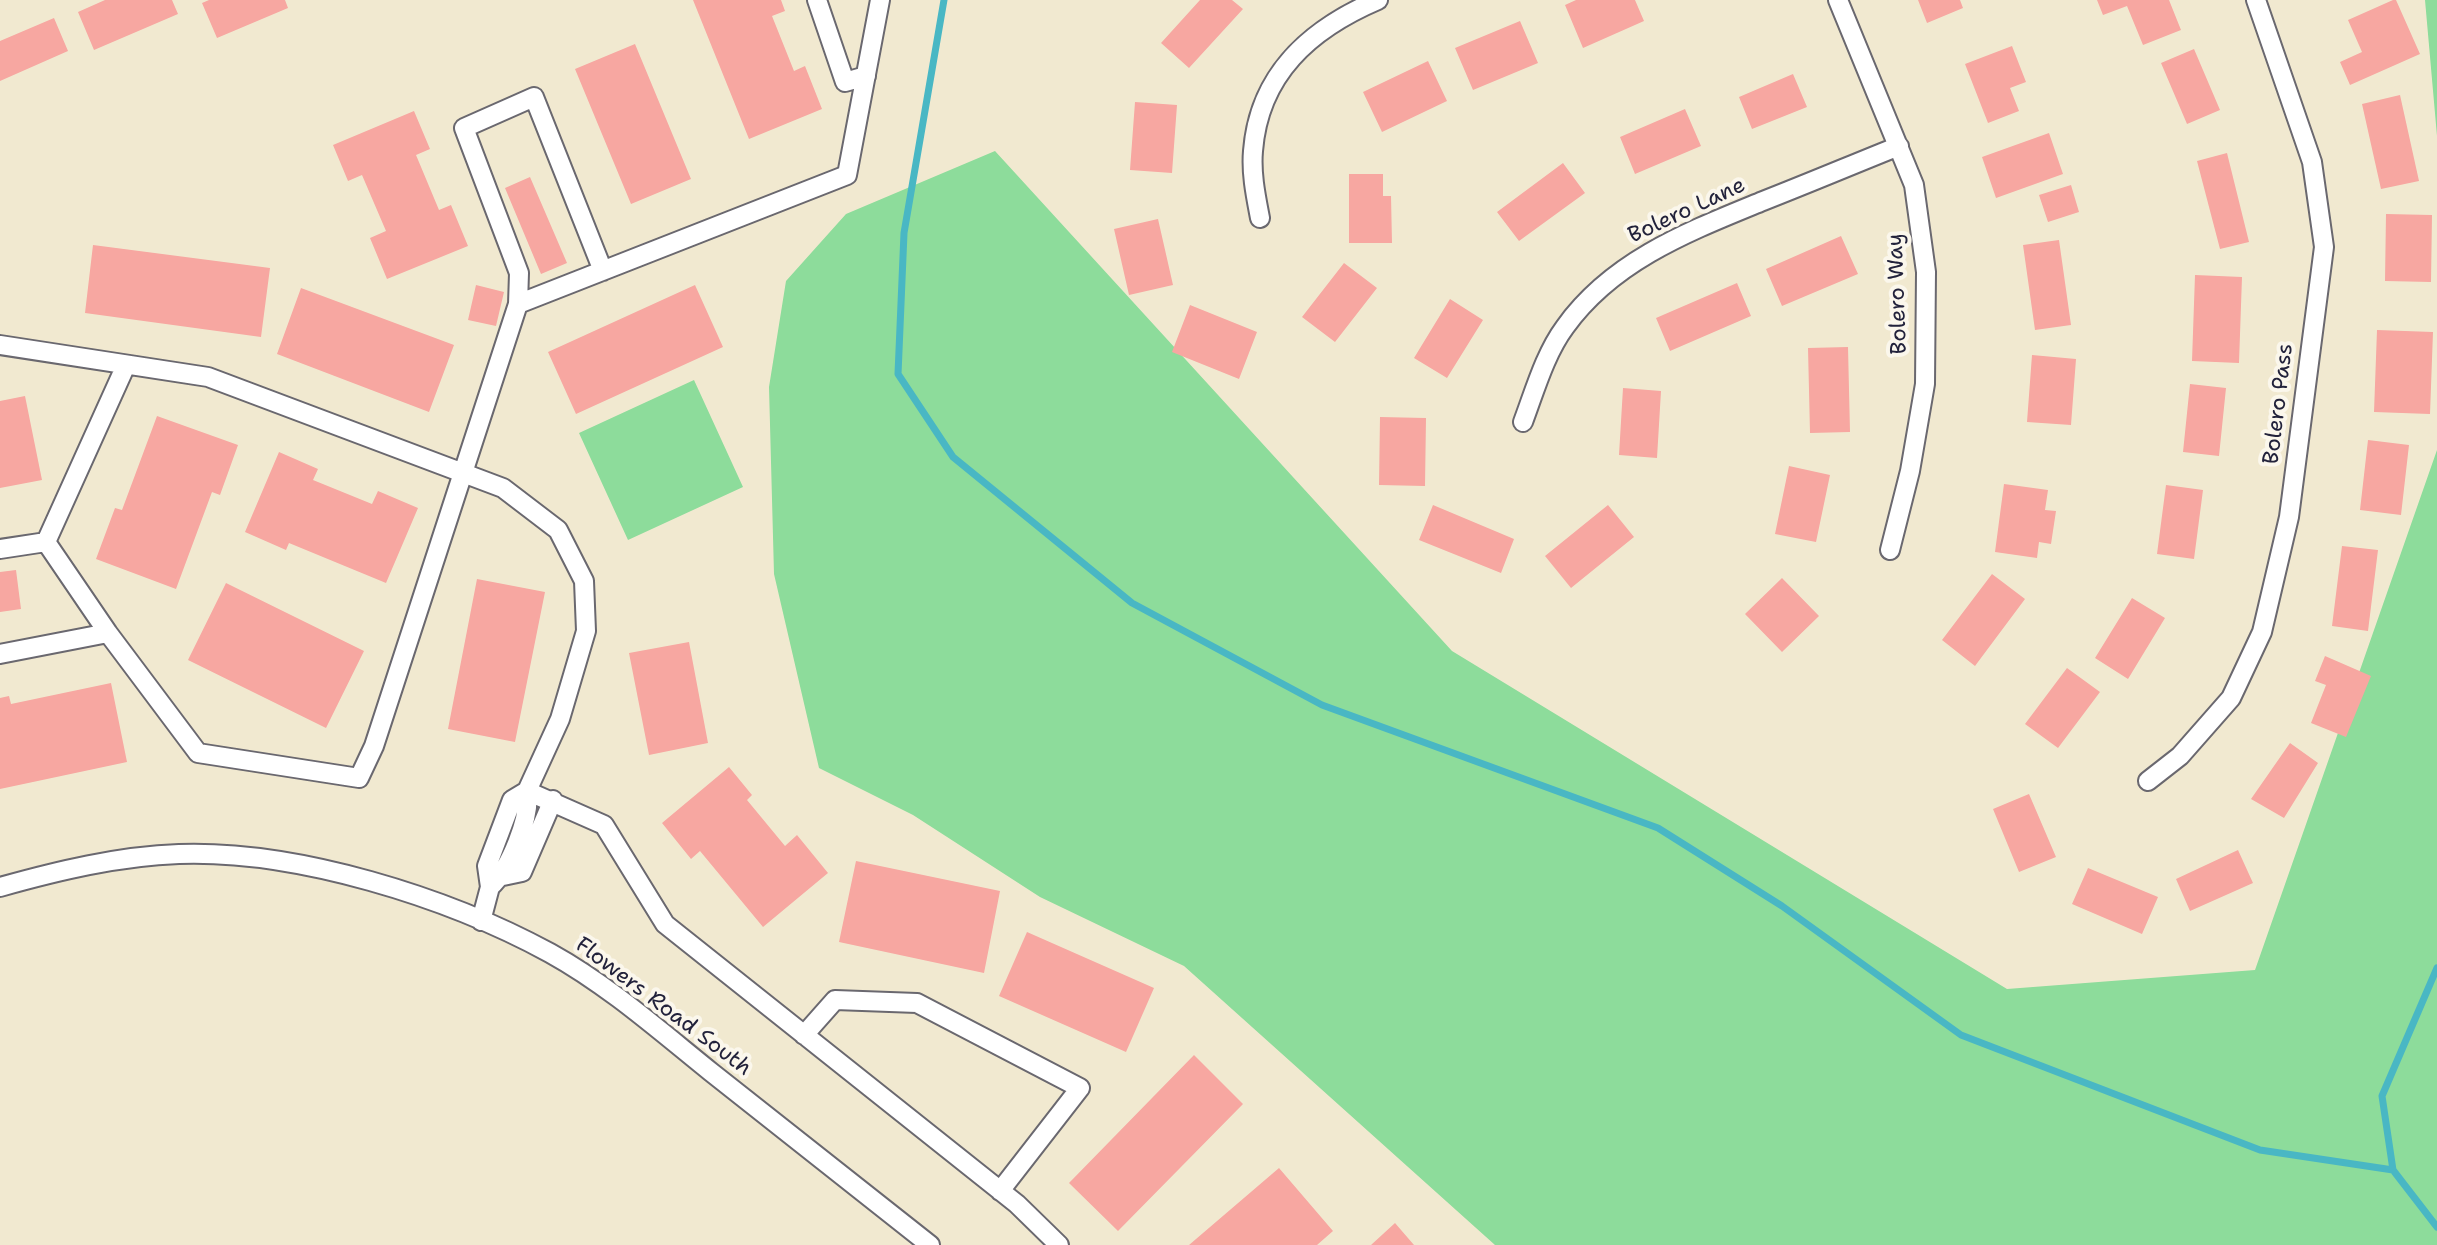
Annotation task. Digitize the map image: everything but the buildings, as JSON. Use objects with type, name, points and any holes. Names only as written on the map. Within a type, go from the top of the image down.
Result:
[{"type":"street","points":[[817,0],[845,82],[866,76]]},
{"type":"street","points":[[518,304],[847,175],[880,0]]},
{"type":"street","points":[[1260,218],[1252,154],[1257,118],[1269,89],[1288,62],[1318,32],[1348,13],[1378,0]]},
{"type":"street","name":"Bolero Way","points":[[1838,0],[1914,185],[1926,272],[1925,384],[1910,471],[1890,550]]},
{"type":"street","name":"Bolero Pass","points":[[2148,781],[2180,756],[2231,698],[2262,632],[2289,517],[2324,247],[2312,162],[2256,0]]},
{"type":"street","points":[[46,542],[108,633],[198,753],[359,778],[374,746],[518,304],[519,273],[464,128],[534,97],[603,271]]},
{"type":"street","name":"Bolero Lane","points":[[1523,422],[1545,365],[1563,330],[1595,293],[1641,256],[1688,232],[1899,146]]},
{"type":"street","points":[[0,345],[208,377],[503,488],[558,530],[584,581],[586,631],[560,719],[527,791],[529,807],[481,921]]},
{"type":"street","points":[[46,542],[126,365]]},
{"type":"street","points":[[0,549],[46,542]]},
{"type":"street","points":[[0,654],[108,633]]},
{"type":"street","points":[[527,791],[604,825],[665,924],[1000,1191],[1059,1245]]},
{"type":"street","points":[[497,881],[522,872],[553,800]]},
{"type":"street","name":"Flowers Road South","points":[[0,887],[40,876],[179,854],[252,858],[342,874],[407,893],[481,921],[551,954],[632,1009],[930,1245]]},
{"type":"street","points":[[804,1035],[835,1000],[917,1003],[1080,1088],[1000,1191]]},
{"type":"green space","points":[[2425,0],[2437,0],[2437,136]]},
{"type":"green space","points":[[995,151],[1452,651],[2007,989],[2255,970],[2437,450],[2437,1245],[1495,1245],[1184,966],[1040,897],[913,815],[819,768],[774,574],[769,387],[786,281],[846,214]]},
{"type":"green space","points":[[694,380],[743,487],[628,540],[579,433]]},
{"type":"waterway","points":[[944,0],[904,233],[898,374],[953,457],[1132,603],[1322,705],[1658,828],[1782,906],[1961,1035],[2260,1150],[2393,1170]]},
{"type":"waterway","points":[[2437,968],[2382,1096],[2393,1170],[2437,1227]]}]
